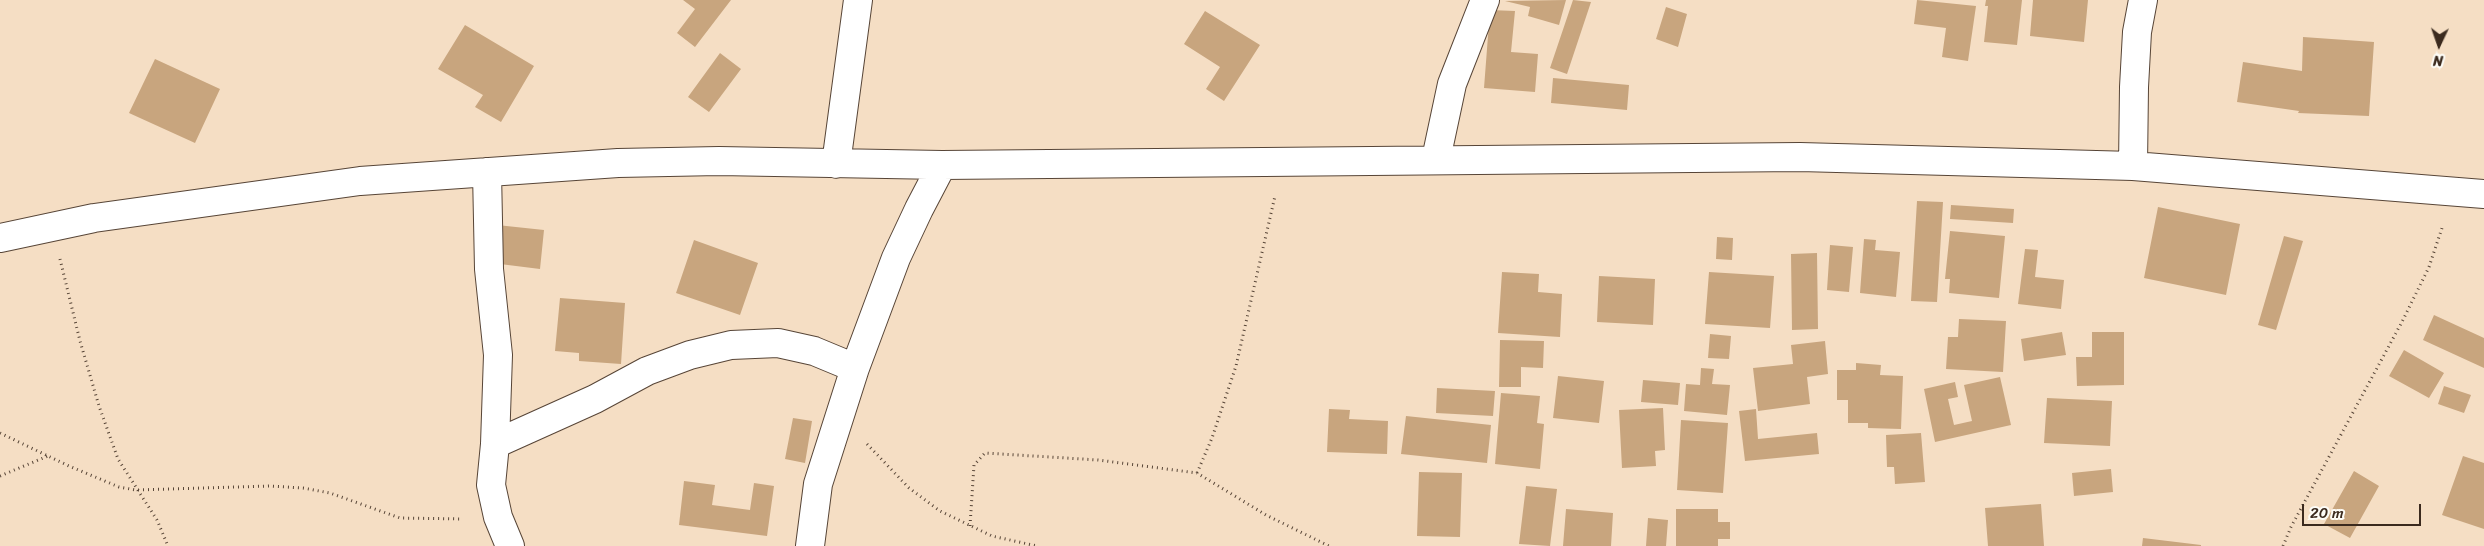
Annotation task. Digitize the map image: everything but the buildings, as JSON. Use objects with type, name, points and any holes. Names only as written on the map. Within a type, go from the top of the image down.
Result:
[{"type":"street","points":[[836,164],[858,0]]},
{"type":"street","points":[[1436,159],[1452,84],[1485,0]]},
{"type":"street","points":[[2133,166],[2134,88],[2142,0]]},
{"type":"street","points":[[0,238],[94,218],[360,181],[618,163],[719,161],[942,165],[1800,156],[2133,166],[2452,193],[2484,194]]},
{"type":"street","points":[[810,546],[818,484],[839,414],[896,258],[942,165]]},
{"type":"street","points":[[487,172],[489,269],[498,354],[496,444],[491,485],[498,517],[510,546]]},
{"type":"street","points":[[496,444],[595,399],[647,371],[690,355],[731,345],[778,343],[814,351],[855,368]]},
{"type":"path","points":[[1197,473],[1212,438],[1236,366],[1275,195],[1279,161]]},
{"type":"path","points":[[2283,546],[2291,527],[2404,320],[2429,267],[2452,193]]},
{"type":"path","points":[[52,227],[80,341],[99,406],[118,458],[136,490],[157,520],[168,546]]},
{"type":"path","points":[[839,414],[908,488],[940,511],[992,536],[1037,546]]},
{"type":"path","points":[[0,433],[119,487],[136,490],[270,486],[303,488],[330,493],[400,518],[443,520],[498,517]]},
{"type":"path","points":[[970,526],[974,465],[985,453],[1098,460],[1197,473],[1266,515],[1329,546]]},
{"type":"path","points":[[0,476],[48,456]]}]
